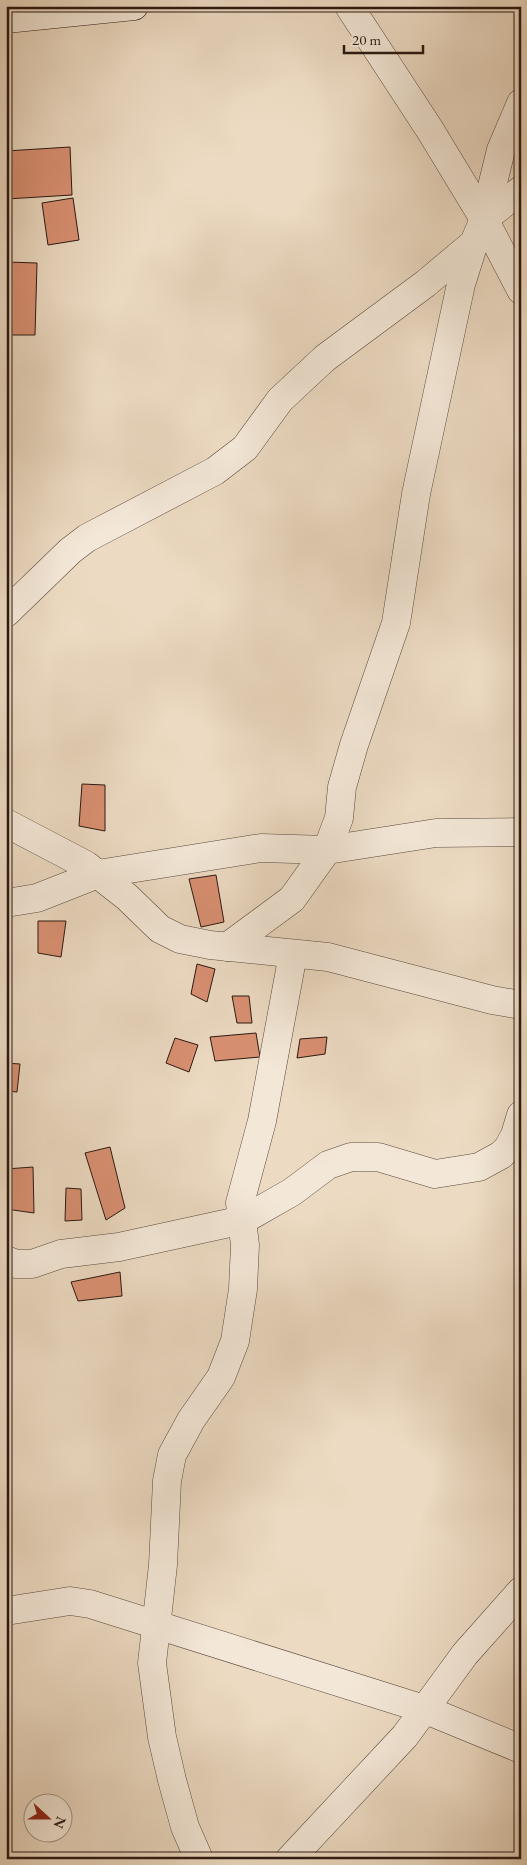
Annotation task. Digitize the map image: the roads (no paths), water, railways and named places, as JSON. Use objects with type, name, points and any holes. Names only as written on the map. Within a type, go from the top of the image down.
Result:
[{"type":"street","points":[[6,19],[134,6]]},
{"type":"street","points":[[349,6],[430,130],[479,231],[521,290]]},
{"type":"street","points":[[227,947],[292,899],[327,850],[339,818],[342,787],[354,745],[396,623],[416,494],[461,284],[479,231],[501,150],[521,102]]},
{"type":"street","points":[[6,613],[70,551],[87,538],[215,471],[245,448],[280,400],[325,358],[425,284],[521,190]]},
{"type":"street","points":[[6,823],[86,864],[127,897],[160,929],[180,939],[227,947],[328,957],[492,1000],[521,1005]]},
{"type":"street","points":[[6,904],[37,898],[98,874],[260,848],[327,850],[436,833],[521,832]]},
{"type":"street","points":[[199,1859],[185,1827],[162,1737],[152,1663],[157,1624],[167,1481],[172,1455],[191,1420],[221,1377],[235,1341],[243,1289],[245,1245],[240,1203],[262,1121],[292,954]]},
{"type":"street","points":[[6,1260],[16,1264],[32,1264],[61,1254],[119,1247],[243,1220],[292,1192],[328,1165],[351,1157],[378,1157],[435,1174],[479,1167],[508,1148],[515,1135],[521,1115]]},
{"type":"street","points":[[290,1859],[405,1736],[465,1654],[521,1591]]},
{"type":"street","points":[[6,1611],[70,1601],[90,1604],[424,1709],[521,1749]]}]
